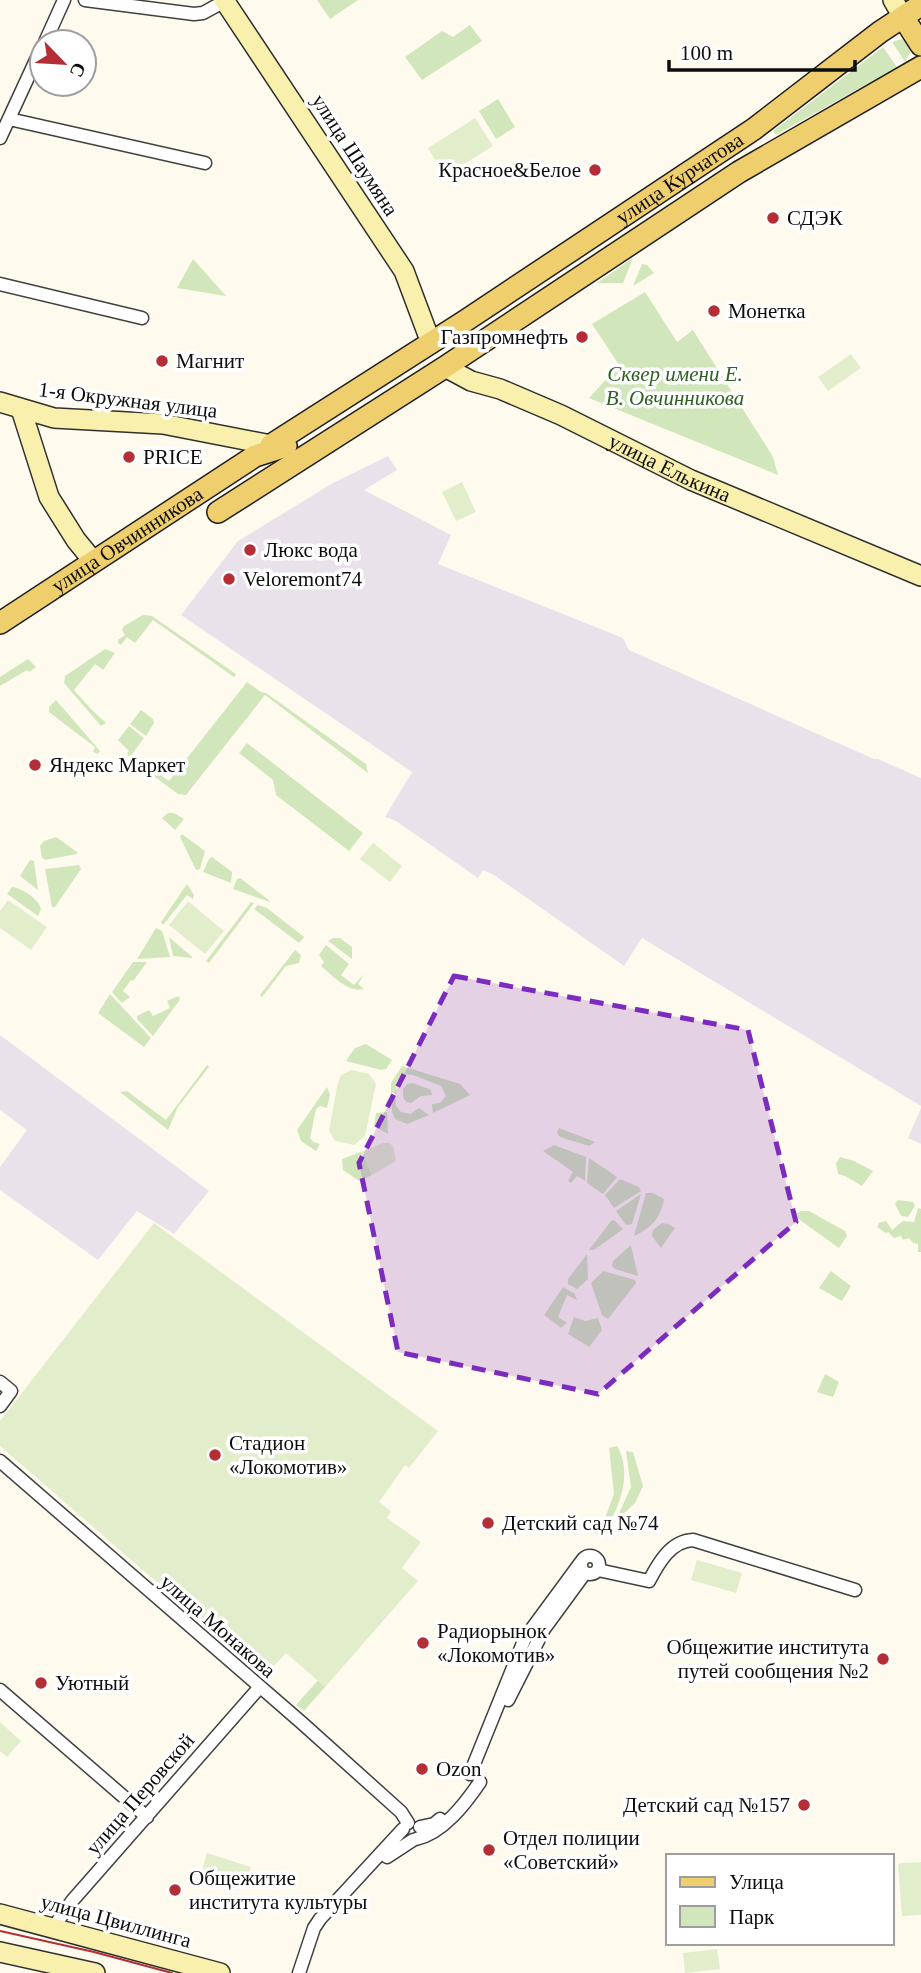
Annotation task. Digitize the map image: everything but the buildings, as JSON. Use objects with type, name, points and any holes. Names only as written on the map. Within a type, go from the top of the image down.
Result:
[{"type":"main road","name":"улица Шаумяна","points":[[225,0],[404,271],[431,343]]},
{"type":"main road","name":"улица Курчатова","points":[[431,343],[754,129],[898,8],[921,5]]},
{"type":"main road","points":[[898,8],[921,45]]},
{"type":"main road","name":"улица Курчатова","points":[[445,367],[739,172],[921,67]]},
{"type":"main road","points":[[431,343],[445,367]]},
{"type":"main road","name":"улица Овчинникова","points":[[0,623],[431,343]]},
{"type":"main road","name":"улица Овчинникова","points":[[218,512],[445,367]]},
{"type":"main road","name":"улица Елькина","points":[[445,367],[471,381],[500,389],[561,415],[691,480],[921,576]]},
{"type":"main road","name":"1-я Окружная улица","points":[[0,402],[74,421],[163,424],[263,451]]},
{"type":"main road","points":[[21,409],[49,496],[76,540],[94,562]]},
{"type":"main road","points":[[263,451],[356,424]]},
{"type":"main road","name":"улица Цвиллинга","points":[[0,1914],[220,1973]]},
{"type":"main road","points":[[0,1952],[95,1973]]},
{"type":"street","points":[[51,28],[64,0]]},
{"type":"street","points":[[85,0],[194,14],[203,13],[225,0]]},
{"type":"street","points":[[0,138],[28,78]]},
{"type":"street","points":[[9,119],[205,163]]},
{"type":"street","points":[[0,284],[142,318]]},
{"type":"street","points":[[0,1382],[11,1391],[0,1406]]},
{"type":"street","name":"улица Монакова","points":[[0,1461],[373,1786],[401,1812],[412,1832]]},
{"type":"street","points":[[299,1973],[316,1923],[412,1832],[438,1821],[475,1777],[525,1638],[588,1569],[649,1581],[658,1563],[673,1548],[682,1541],[693,1540],[855,1590]]},
{"type":"street","name":"улица Перовской","points":[[53,1928],[72,1901],[259,1688]]},
{"type":"street","points":[[0,1690],[147,1817]]},
{"type":"street","points":[[307,1973],[327,1920],[412,1832]]},
{"type":"highlighted area","points":[[454,976],[748,1030],[796,1222],[598,1394],[398,1352],[359,1163]]},
{"type":"shaded area","points":[[388,456],[397,470],[364,490],[451,535],[438,564],[623,638],[629,650],[921,778],[921,1106],[642,938],[624,966],[494,875],[483,870],[478,878],[396,821],[385,817],[412,772],[181,615],[238,541],[333,483]]},
{"type":"shaded area","points":[[0,1035],[209,1191],[174,1234],[137,1211],[98,1260],[0,1190],[0,1167],[27,1130],[0,1110]]},
{"type":"shaded area","points":[[921,1108],[921,1144],[908,1138]]},
{"type":"green space","points":[[317,0],[358,0],[330,19]]},
{"type":"green space","points":[[470,25],[482,41],[422,80],[405,57],[442,31],[453,37]]},
{"type":"green space","points":[[902,39],[910,46],[905,62],[892,42]]},
{"type":"green space","points":[[883,47],[897,67],[776,135],[773,131]]},
{"type":"green space","points":[[498,99],[515,127],[496,139],[479,111]]},
{"type":"green space","points":[[475,118],[493,146],[445,176],[428,148]]},
{"type":"green space","points":[[633,258],[623,283],[597,283]]},
{"type":"green space","points":[[193,259],[226,296],[177,288]]},
{"type":"green space","points":[[642,264],[647,265],[654,273],[633,286]]},
{"type":"green space","name":"Сквер имени Е. В. Овчинникова","points":[[645,292],[677,342],[693,330],[773,457],[778,475],[589,398],[619,365],[592,324]]},
{"type":"green space","points":[[851,354],[861,368],[828,391],[818,377]]},
{"type":"green space","points":[[462,482],[476,512],[456,521],[442,492]]},
{"type":"green space","points":[[143,615],[152,616],[236,674],[234,677],[153,620],[135,643],[127,637],[121,645],[118,643],[125,635],[122,630],[124,626]]},
{"type":"green space","points":[[105,649],[115,653],[103,670],[95,664],[74,690],[106,723],[101,726],[64,683],[65,676]]},
{"type":"green space","points":[[28,659],[36,667],[0,686],[0,677]]},
{"type":"green space","points":[[247,682],[366,764],[368,773],[265,695],[186,795],[178,794],[136,763],[118,740],[129,726],[144,738],[132,754],[169,781]]},
{"type":"green space","points":[[56,700],[100,751],[98,754],[93,752],[95,747],[49,712],[49,707]]},
{"type":"green space","points":[[141,710],[153,719],[154,723],[146,736],[130,724]]},
{"type":"green space","points":[[247,743],[363,833],[349,851],[276,795],[273,780],[239,753]]},
{"type":"green space","points":[[168,813],[174,813],[184,819],[175,830],[162,818]]},
{"type":"green space","points":[[182,834],[205,851],[200,869],[196,870],[180,837]]},
{"type":"green space","points":[[56,837],[77,854],[45,860],[42,858],[40,846],[44,841]]},
{"type":"green space","points":[[373,843],[402,866],[390,882],[360,859]]},
{"type":"green space","points":[[212,857],[232,872],[231,883],[203,872]]},
{"type":"green space","points":[[30,860],[34,861],[38,890],[20,876]]},
{"type":"green space","points":[[79,865],[81,869],[55,907],[52,907],[45,869]]},
{"type":"green space","points":[[240,878],[270,901],[270,902],[233,889]]},
{"type":"green space","points":[[187,884],[194,895],[193,899],[187,895],[163,925],[161,922]]},
{"type":"green space","points":[[12,887],[37,901],[41,909],[38,916],[7,894]]},
{"type":"green space","points":[[8,900],[47,927],[31,950],[0,928],[0,911]]},
{"type":"green space","points":[[188,901],[224,931],[205,954],[169,925]]},
{"type":"green space","points":[[251,902],[254,903],[209,963],[206,961]]},
{"type":"green space","points":[[258,905],[267,908],[304,937],[299,943],[254,909]]},
{"type":"green space","points":[[156,928],[162,931],[170,957],[137,959]]},
{"type":"green space","points":[[169,937],[192,957],[192,958],[173,956]]},
{"type":"green space","points":[[340,938],[352,947],[352,959],[328,941]]},
{"type":"green space","points":[[326,945],[349,964],[341,975],[354,985],[364,974],[358,984],[364,989],[347,986],[321,966],[324,962],[319,955]]},
{"type":"green space","points":[[295,950],[301,955],[299,963],[286,966],[262,997],[260,995]]},
{"type":"green space","points":[[133,962],[147,962],[123,991],[130,997],[122,1003],[112,992]]},
{"type":"green space","points":[[110,994],[151,1038],[144,1047],[98,1013]]},
{"type":"green space","points":[[180,997],[179,1001],[153,1036],[137,1016],[149,1010],[153,1016],[170,1008],[167,1001]]},
{"type":"green space","points":[[366,1044],[392,1060],[386,1069],[346,1061],[355,1048]]},
{"type":"green space","points":[[207,1065],[209,1067],[178,1107],[168,1130],[120,1092],[127,1091],[166,1120]]},
{"type":"green space","points":[[402,1066],[460,1084],[470,1095],[433,1113],[432,1104],[440,1103],[446,1096],[441,1086],[404,1074],[397,1081],[396,1093],[391,1093],[391,1083]]},
{"type":"green space","points":[[351,1070],[369,1074],[376,1084],[365,1136],[354,1145],[335,1141],[329,1131],[338,1082],[341,1075]]},
{"type":"green space","points":[[413,1083],[431,1090],[432,1095],[421,1096],[411,1103],[406,1101],[403,1089],[407,1084]]},
{"type":"green space","points":[[327,1087],[330,1095],[327,1108],[320,1106],[316,1109],[310,1138],[320,1144],[316,1151],[301,1141],[297,1130]]},
{"type":"green space","points":[[391,1095],[395,1095],[396,1106],[401,1112],[410,1114],[419,1108],[429,1115],[407,1124],[395,1119]]},
{"type":"green space","points":[[387,1112],[388,1134],[374,1126],[376,1113]]},
{"type":"green space","points":[[559,1128],[595,1142],[589,1146],[560,1137],[557,1133]]},
{"type":"green space","points":[[383,1143],[393,1146],[396,1161],[372,1175],[361,1152]]},
{"type":"green space","points":[[554,1145],[586,1157],[585,1181],[577,1176],[571,1183],[568,1181],[573,1172],[543,1151]]},
{"type":"green space","points":[[361,1152],[372,1175],[359,1181],[343,1170],[342,1159]]},
{"type":"green space","points":[[840,1157],[873,1171],[862,1186],[838,1174],[836,1163]]},
{"type":"green space","points":[[589,1158],[617,1177],[603,1194],[587,1183]]},
{"type":"green space","points":[[620,1179],[639,1187],[641,1191],[614,1208],[605,1195]]},
{"type":"green space","points":[[646,1193],[653,1193],[664,1199],[663,1206],[654,1222],[634,1236]]},
{"type":"green space","points":[[641,1194],[632,1224],[626,1225],[616,1211]]},
{"type":"green space","points":[[898,1200],[913,1202],[915,1206],[908,1217],[901,1216],[895,1204]]},
{"type":"green space","points":[[918,1208],[921,1209],[921,1252],[918,1252],[918,1244],[909,1238],[894,1238],[877,1227],[879,1223],[886,1221],[892,1230],[903,1221],[914,1222]]},
{"type":"green space","points":[[809,1211],[845,1231],[847,1236],[839,1248],[793,1215]]},
{"type":"green space","points":[[614,1220],[623,1229],[594,1250],[589,1250],[611,1221]]},
{"type":"green space","name":"Стадион «Локомотив»","points":[[154,1223],[438,1431],[409,1468],[405,1465],[379,1502],[391,1511],[387,1518],[421,1542],[402,1568],[418,1581],[325,1687],[286,1653],[265,1676],[0,1446],[0,1421]]},
{"type":"green space","points":[[662,1223],[675,1228],[661,1248],[652,1236],[653,1230]]},
{"type":"green space","points":[[631,1245],[638,1276],[612,1266],[613,1261]]},
{"type":"green space","points":[[587,1254],[588,1279],[577,1289],[568,1284],[568,1279]]},
{"type":"green space","points":[[603,1271],[635,1280],[636,1283],[608,1319],[602,1315],[591,1283]]},
{"type":"green space","points":[[831,1271],[851,1286],[842,1301],[819,1288]]},
{"type":"green space","points":[[563,1287],[575,1294],[577,1300],[567,1295],[558,1317],[567,1323],[561,1328],[544,1315]]},
{"type":"green space","points":[[574,1317],[585,1321],[598,1318],[602,1330],[589,1347],[568,1334]]},
{"type":"green space","points":[[825,1374],[839,1382],[833,1397],[817,1392]]},
{"type":"green space","points":[[617,1446],[624,1467],[622,1491],[614,1513],[602,1533],[600,1531],[614,1494],[609,1448]]},
{"type":"green space","points":[[626,1451],[633,1452],[643,1486],[635,1503],[615,1522],[631,1487]]},
{"type":"green space","points":[[697,1560],[742,1573],[736,1593],[691,1580]]},
{"type":"green space","points":[[358,1635],[365,1641],[304,1711],[296,1705]]},
{"type":"green space","points":[[0,1722],[21,1741],[7,1757],[0,1751]]},
{"type":"green space","points":[[207,1853],[251,1867],[244,1888],[201,1875]]},
{"type":"green space","points":[[921,1862],[921,1915],[902,1916],[898,1865]]},
{"type":"green space","points":[[717,1949],[720,1969],[685,1973],[683,1953]]},
{"type":"tram line","points":[[0,1931],[172,1973]]},
{"type":"place","name":"Красное&Белое","points":[[595,170]]},
{"type":"place","name":"СДЭК","points":[[773,218]]},
{"type":"place","name":"Монетка","points":[[714,311]]},
{"type":"place","name":"Газпромнефть","points":[[582,337]]},
{"type":"place","name":"Магнит","points":[[162,361]]},
{"type":"place","name":"PRICE","points":[[129,457]]},
{"type":"place","name":"Люкс вода","points":[[250,550]]},
{"type":"place","name":"Veloremont74","points":[[229,579]]},
{"type":"place","name":"Яндекс Маркет","points":[[35,765]]},
{"type":"place","name":"Стадион «Локомотив»","points":[[215,1455]]},
{"type":"place","name":"Детский сад №74","points":[[488,1523]]},
{"type":"place","name":"Радиорынок «Локомотив»","points":[[423,1643]]},
{"type":"place","name":"Общежитие института путей сообщения №2","points":[[883,1659]]},
{"type":"place","name":"Уютный","points":[[41,1683]]},
{"type":"place","name":"Ozon","points":[[422,1769]]},
{"type":"place","name":"Детский сад №157","points":[[804,1805]]},
{"type":"place","name":"Отдел полиции «Советский»","points":[[489,1850]]},
{"type":"place","name":"Общежитие института культуры","points":[[175,1890]]}]
